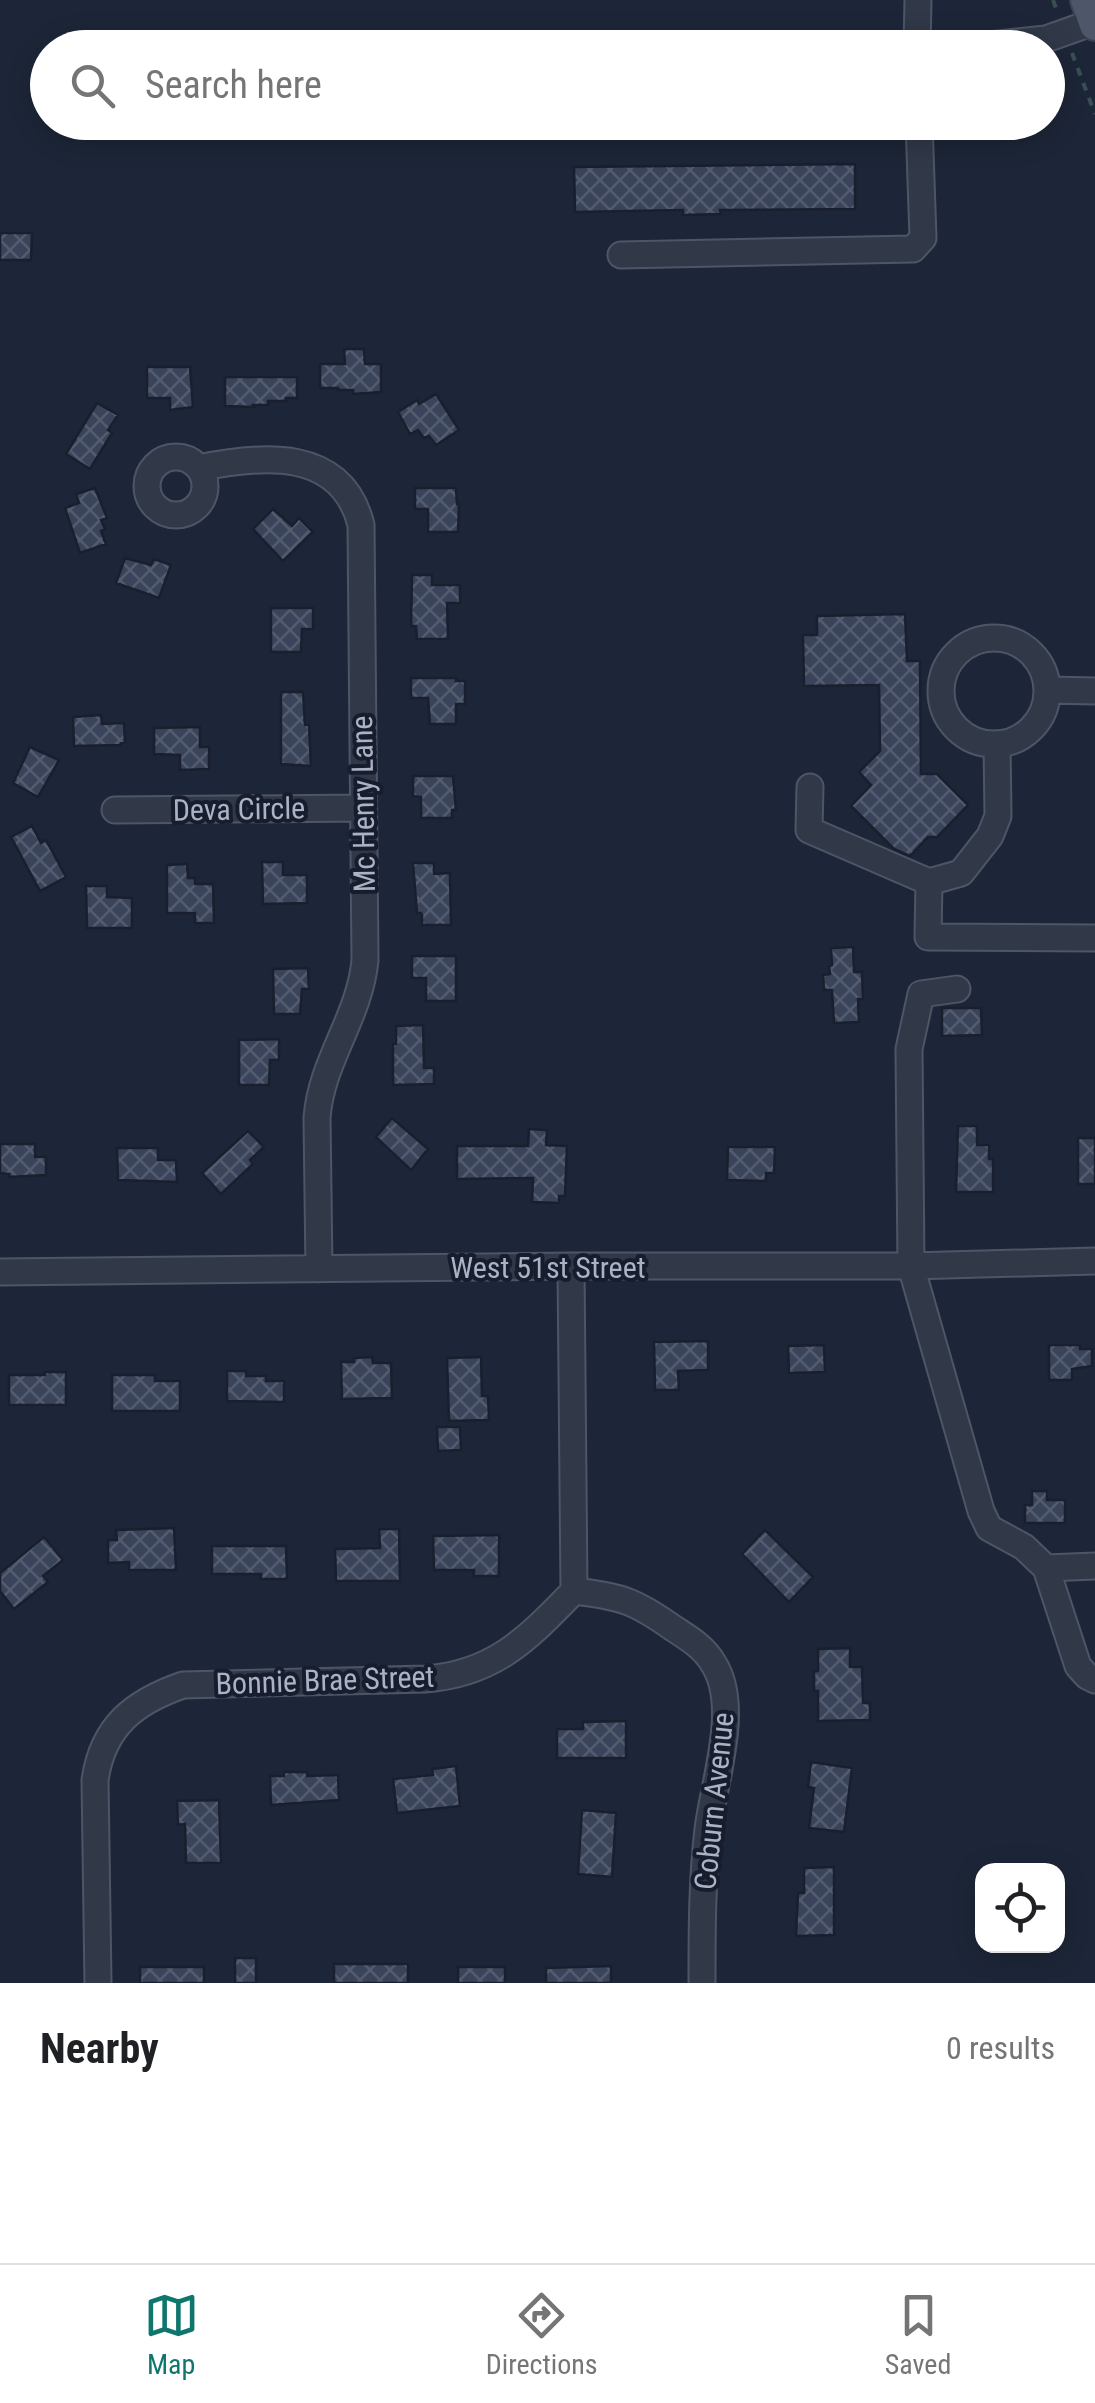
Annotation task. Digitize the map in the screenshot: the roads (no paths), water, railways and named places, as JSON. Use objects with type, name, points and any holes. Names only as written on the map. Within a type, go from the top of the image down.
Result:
[{"type":"main road","points":[[1085,26],[1086,0]]},
{"type":"street","points":[[917,30],[918,0]]},
{"type":"street","points":[[621,255],[914,249],[923,238],[920,140]]},
{"type":"street","name":"Mc Henry Lane","points":[[200,468],[246,460],[293,460],[319,468],[346,491],[356,508],[362,535],[364,972],[357,1002],[326,1070],[319,1100],[319,1268]]},
{"type":"street","points":[[986,638],[1022,646],[1044,672],[1048,690],[1046,706],[1028,732],[997,744],[963,734],[951,722],[943,706],[941,688],[955,655],[986,638]]},
{"type":"street","points":[[1048,690],[1095,690]]},
{"type":"street","points":[[810,787],[809,830],[930,882],[962,874],[990,836],[998,816],[997,744]]},
{"type":"street","name":"Deva Circle","points":[[115,810],[363,808]]},
{"type":"street","points":[[930,882],[928,937],[1095,938]]},
{"type":"street","points":[[957,988],[921,994],[909,1049],[911,1266],[981,1512],[989,1528],[1024,1546],[1046,1568],[1078,1666],[1095,1680]]},
{"type":"street","name":"West 51st Street","points":[[0,1272],[911,1266],[1095,1261]]},
{"type":"street","points":[[571,1266],[574,1591]]},
{"type":"street","points":[[1046,1568],[1095,1566]]},
{"type":"street","name":"Bonnie Brae Street","points":[[98,1983],[96,1780],[110,1737],[134,1708],[157,1694],[184,1685],[425,1680],[462,1674],[514,1648],[574,1591]]},
{"type":"street","name":"Coburn Avenue","points":[[574,1591],[628,1600],[660,1618],[708,1655],[724,1687],[726,1720],[704,1869],[702,1983]]}]
